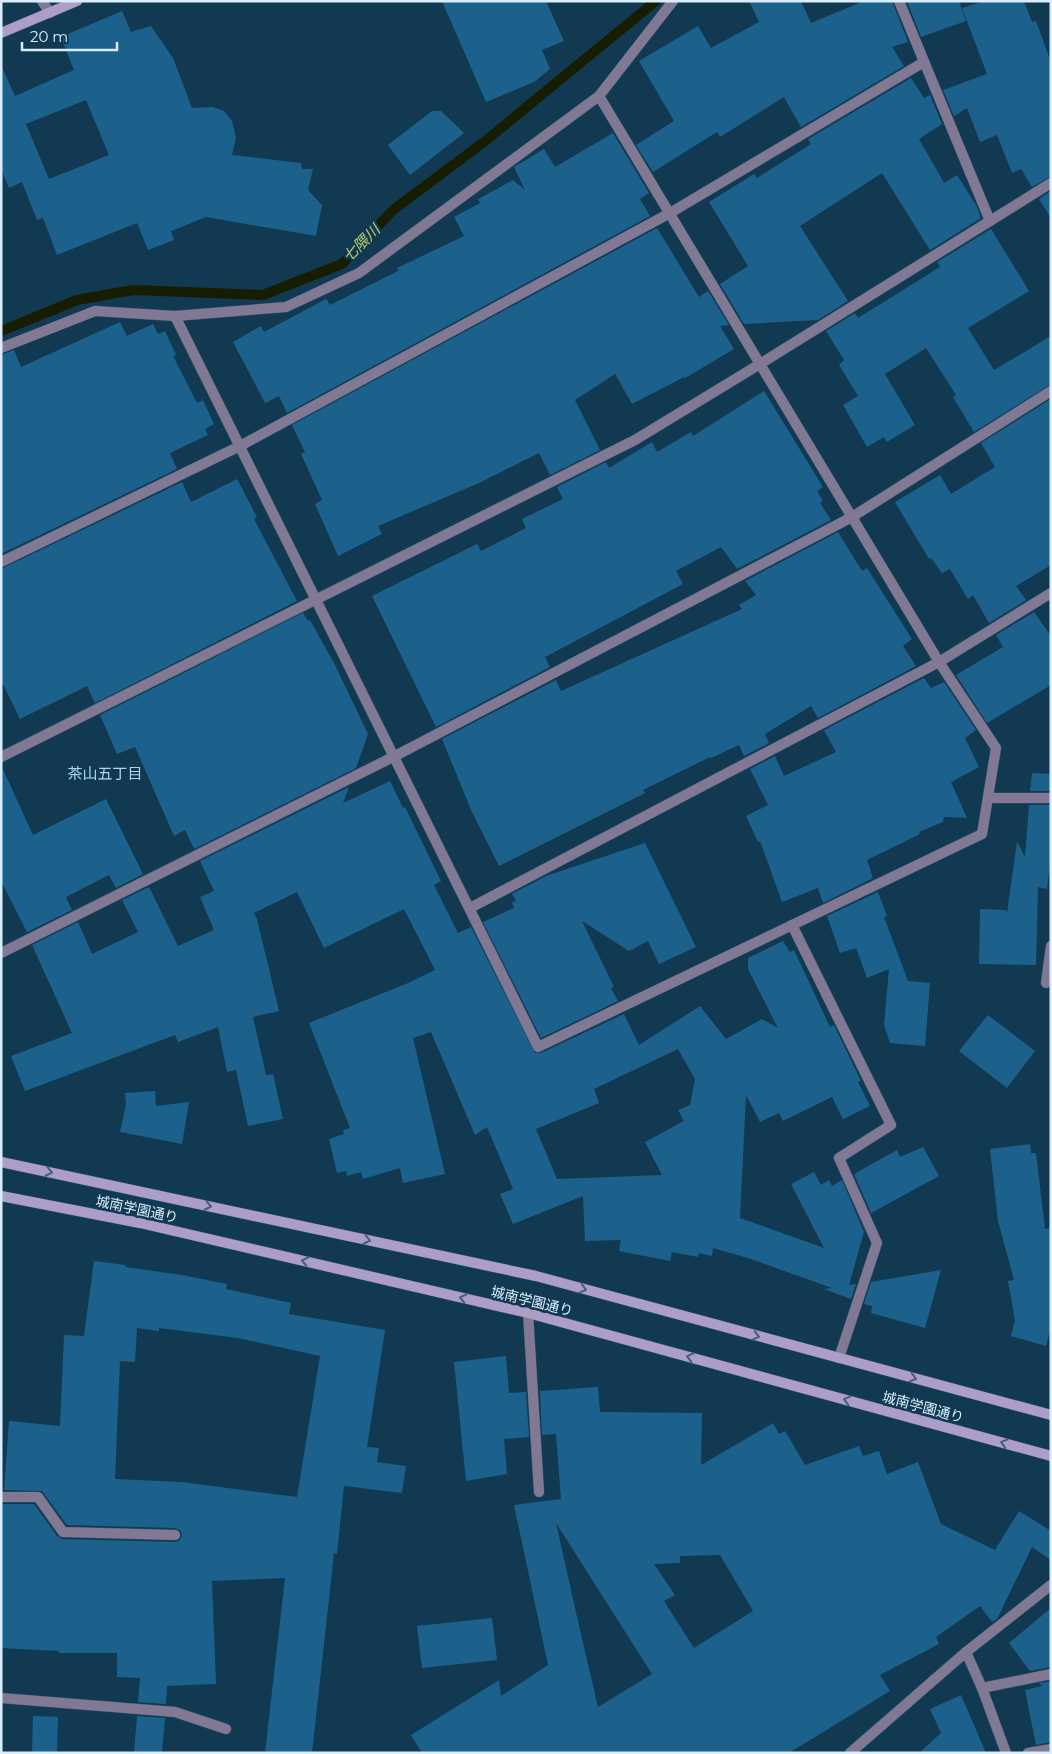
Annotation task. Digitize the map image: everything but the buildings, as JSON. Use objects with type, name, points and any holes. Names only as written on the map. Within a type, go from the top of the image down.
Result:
[{"type":"street","points":[[42,1],[50,13]]},
{"type":"street","points":[[1,33],[77,1]]},
{"type":"street","points":[[1,348],[95,311],[175,316],[286,307],[359,273],[599,96],[673,1]]},
{"type":"street","points":[[899,1],[990,220]]},
{"type":"street","points":[[1,562],[240,446],[670,213],[924,62]]},
{"type":"street","points":[[175,316],[538,1047],[982,834],[996,748],[939,662],[599,96]]},
{"type":"street","points":[[1,757],[635,440],[1051,183]]},
{"type":"street","points":[[1,952],[394,756],[852,517],[1051,391]]},
{"type":"street","points":[[470,908],[939,662],[1051,593]]},
{"type":"street","points":[[988,798],[1051,798]]},
{"type":"street","points":[[792,925],[892,1125],[839,1158],[877,1243],[839,1358]]},
{"type":"street","points":[[1046,984],[1051,946]]},
{"type":"street","name":"城南学園通り","points":[[1,1162],[536,1276],[1051,1415]]},
{"type":"street","name":"城南学園通り","points":[[1,1196],[140,1223],[528,1313],[1051,1456]]},
{"type":"street","points":[[528,1313],[539,1492]]},
{"type":"street","points":[[1,1497],[38,1497],[64,1532],[175,1535]]},
{"type":"street","points":[[850,1753],[966,1652],[1051,1585]]},
{"type":"street","points":[[966,1652],[982,1688],[1006,1753]]},
{"type":"street","points":[[982,1688],[1051,1674]]},
{"type":"street","points":[[1,1698],[175,1712],[226,1729]]},
{"type":"street","points":[[1028,1753],[1051,1749]]},
{"type":"waterway","name":"七隈川","points":[[1,331],[77,300],[133,290],[263,295],[342,264],[393,210],[484,142],[656,1]]},
{"type":"district","name":"茶山五丁目","points":[[105,773]]}]
